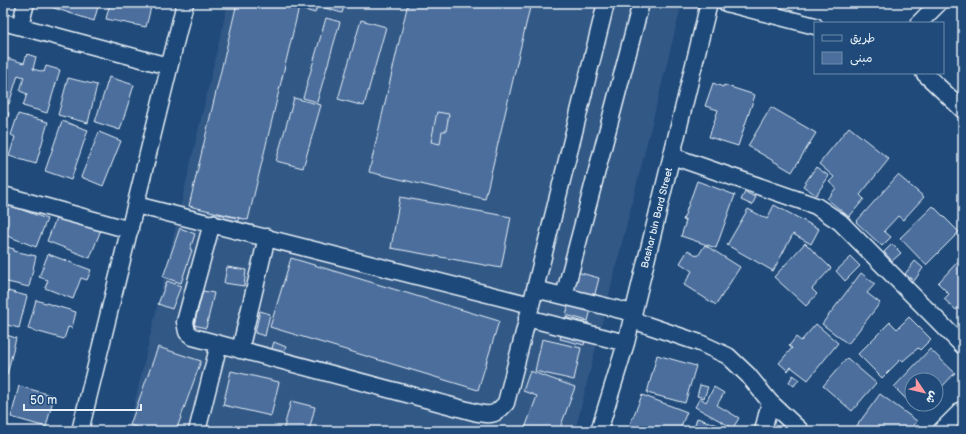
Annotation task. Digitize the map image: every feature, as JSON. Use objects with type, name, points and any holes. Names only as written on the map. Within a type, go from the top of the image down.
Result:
[{"type":"street","points":[[20,26],[26,3]]},
{"type":"street","points":[[80,431],[130,230],[168,66],[185,3]]},
{"type":"street","points":[[212,223],[185,322],[187,332],[193,337],[489,415],[499,412],[506,402],[606,3]]},
{"type":"street","points":[[564,296],[641,3]]},
{"type":"street","name":"Bashar bin Bard Street","points":[[598,431],[633,317],[709,3]]},
{"type":"street","points":[[726,3],[814,26]]},
{"type":"street","points":[[919,22],[939,3]]},
{"type":"street","points":[[3,22],[168,66]]},
{"type":"street","points":[[925,74],[963,110]]},
{"type":"street","points":[[672,156],[816,206],[840,222],[963,346]]},
{"type":"street","points":[[3,195],[130,230]]},
{"type":"street","points":[[136,205],[267,237],[529,312],[626,343]]},
{"type":"street","points":[[240,350],[267,237]]},
{"type":"street","points":[[535,289],[564,296],[633,317],[700,343],[728,356],[748,375],[770,402],[801,431]]},
{"type":"street","points":[[197,431],[219,344]]},
{"type":"street","points":[[763,431],[770,402]]},
{"type":"street","points":[[941,431],[963,409]]},
{"type":"shaded area","points":[[228,3],[682,3],[575,431],[128,431]]},
{"type":"building","points":[[49,3],[99,3],[94,21],[48,6]]},
{"type":"building","points":[[110,3],[152,3],[146,27],[106,19]]},
{"type":"building","points":[[237,3],[300,3],[248,220],[189,206]]},
{"type":"building","points":[[303,3],[318,3],[315,13],[301,9]]},
{"type":"building","points":[[327,3],[345,3],[342,13],[325,8]]},
{"type":"building","points":[[408,3],[531,3],[485,199],[369,172]]},
{"type":"building","points":[[326,18],[340,22],[317,102],[303,98]]},
{"type":"building","points":[[361,20],[386,27],[364,106],[338,99]]},
{"type":"building","points":[[27,54],[36,57],[33,69],[44,72],[46,66],[60,70],[47,113],[23,106],[27,94],[20,91],[24,77],[18,75],[9,104],[3,103],[3,57],[24,63]]},
{"type":"building","points":[[109,77],[134,85],[120,130],[95,122]]},
{"type":"building","points":[[68,78],[97,85],[88,123],[58,115]]},
{"type":"building","points":[[713,83],[755,95],[738,146],[709,137],[718,110],[705,106]]},
{"type":"building","points":[[294,98],[321,105],[303,168],[276,161]]},
{"type":"building","points":[[771,107],[816,133],[792,172],[748,146]]},
{"type":"building","points":[[3,111],[9,113],[3,135]]},
{"type":"building","points":[[437,112],[449,114],[446,131],[442,131],[440,144],[431,142]]},
{"type":"building","points":[[18,114],[48,122],[36,164],[9,156],[15,137],[11,135]]},
{"type":"building","points":[[62,121],[88,130],[71,180],[45,171]]},
{"type":"building","points":[[849,127],[889,159],[860,195],[864,199],[849,217],[827,199],[836,188],[829,182],[834,177],[819,164]]},
{"type":"building","points":[[99,132],[121,141],[103,186],[81,177]]},
{"type":"building","points":[[816,167],[829,176],[816,195],[803,186]]},
{"type":"building","points":[[898,175],[924,197],[903,220],[898,216],[884,231],[891,237],[882,246],[856,222]]},
{"type":"building","points":[[697,181],[735,195],[716,248],[681,236],[686,221],[683,220]]},
{"type":"building","points":[[745,192],[756,197],[752,205],[741,200]]},
{"type":"building","points":[[400,197],[511,217],[501,268],[391,248]]},
{"type":"building","points":[[9,205],[47,219],[36,247],[5,235],[9,226],[3,223],[3,220]]},
{"type":"building","points":[[774,205],[819,229],[811,244],[793,234],[773,271],[727,245],[748,209],[767,219]]},
{"type":"building","points":[[933,206],[959,232],[926,265],[900,238]]},
{"type":"building","points":[[59,211],[102,227],[90,258],[47,241]]},
{"type":"building","points":[[213,213],[239,218],[237,226],[211,220]]},
{"type":"building","points":[[180,228],[195,234],[190,249],[192,250],[181,283],[163,277]]},
{"type":"building","points":[[805,243],[831,268],[812,289],[817,294],[806,306],[774,277]]},
{"type":"building","points":[[892,244],[901,253],[892,261],[884,252]]},
{"type":"building","points":[[705,245],[740,267],[716,305],[684,285],[692,271],[680,263],[688,250],[698,256]]},
{"type":"building","points":[[3,246],[14,249],[14,251],[36,256],[29,287],[3,281]]},
{"type":"building","points":[[48,254],[91,270],[87,280],[81,278],[73,299],[45,288],[48,280],[39,277]]},
{"type":"building","points":[[963,256],[963,303],[956,310],[944,299],[949,294],[938,283]]},
{"type":"building","points":[[851,257],[860,266],[845,281],[836,271]]},
{"type":"building","points":[[291,258],[499,321],[478,390],[270,327]]},
{"type":"building","points":[[915,261],[923,268],[914,281],[905,274]]},
{"type":"building","points":[[227,267],[246,270],[244,286],[224,283]]},
{"type":"building","points":[[577,272],[599,278],[588,321],[566,315]]},
{"type":"building","points":[[861,273],[875,284],[867,293],[880,303],[848,344],[822,324]]},
{"type":"building","points":[[167,281],[181,286],[172,309],[158,304]]},
{"type":"building","points":[[8,291],[27,296],[19,328],[3,324],[3,309]]},
{"type":"building","points":[[203,291],[214,293],[206,328],[194,325]]},
{"type":"building","points":[[36,300],[76,312],[72,328],[68,327],[64,339],[28,329]]},
{"type":"building","points":[[260,311],[270,314],[265,336],[255,333]]},
{"type":"building","points":[[565,317],[589,323],[584,345],[560,339]]},
{"type":"building","points":[[909,317],[931,339],[920,350],[918,348],[903,361],[901,359],[882,378],[858,354],[890,322],[897,329]]},
{"type":"building","points":[[816,324],[838,343],[808,380],[791,367],[788,371],[779,363],[792,348],[789,346],[796,337],[801,341]]},
{"type":"building","points":[[3,334],[16,338],[7,375],[3,374]]},
{"type":"building","points":[[542,339],[581,348],[574,380],[535,371]]},
{"type":"building","points":[[274,342],[286,347],[283,355],[271,351]]},
{"type":"building","points":[[158,347],[201,361],[176,431],[147,431],[130,425]]},
{"type":"building","points":[[930,349],[955,373],[944,385],[944,372],[908,372]]},
{"type":"building","points":[[657,355],[696,366],[685,403],[647,393]]},
{"type":"building","points":[[847,358],[876,383],[852,411],[823,386]]},
{"type":"building","points":[[231,371],[279,382],[271,416],[223,405]]},
{"type":"building","points":[[530,371],[575,387],[559,431],[524,431],[537,396],[523,391]]},
{"type":"building","points":[[793,375],[799,379],[794,386],[789,382]]},
{"type":"building","points":[[904,376],[904,397],[894,387]]},
{"type":"building","points":[[700,385],[708,387],[704,398],[697,396]]},
{"type":"building","points":[[19,386],[54,396],[46,427],[11,417]]},
{"type":"building","points":[[714,387],[724,393],[717,405],[739,418],[733,428],[695,407],[700,398],[706,402]]},
{"type":"building","points":[[880,394],[917,421],[910,431],[853,431]]},
{"type":"building","points":[[642,395],[687,412],[679,431],[639,431],[629,427]]},
{"type":"building","points":[[291,401],[315,407],[309,431],[283,431]]},
{"type":"building","points":[[697,418],[730,429],[729,431],[693,431]]}]
